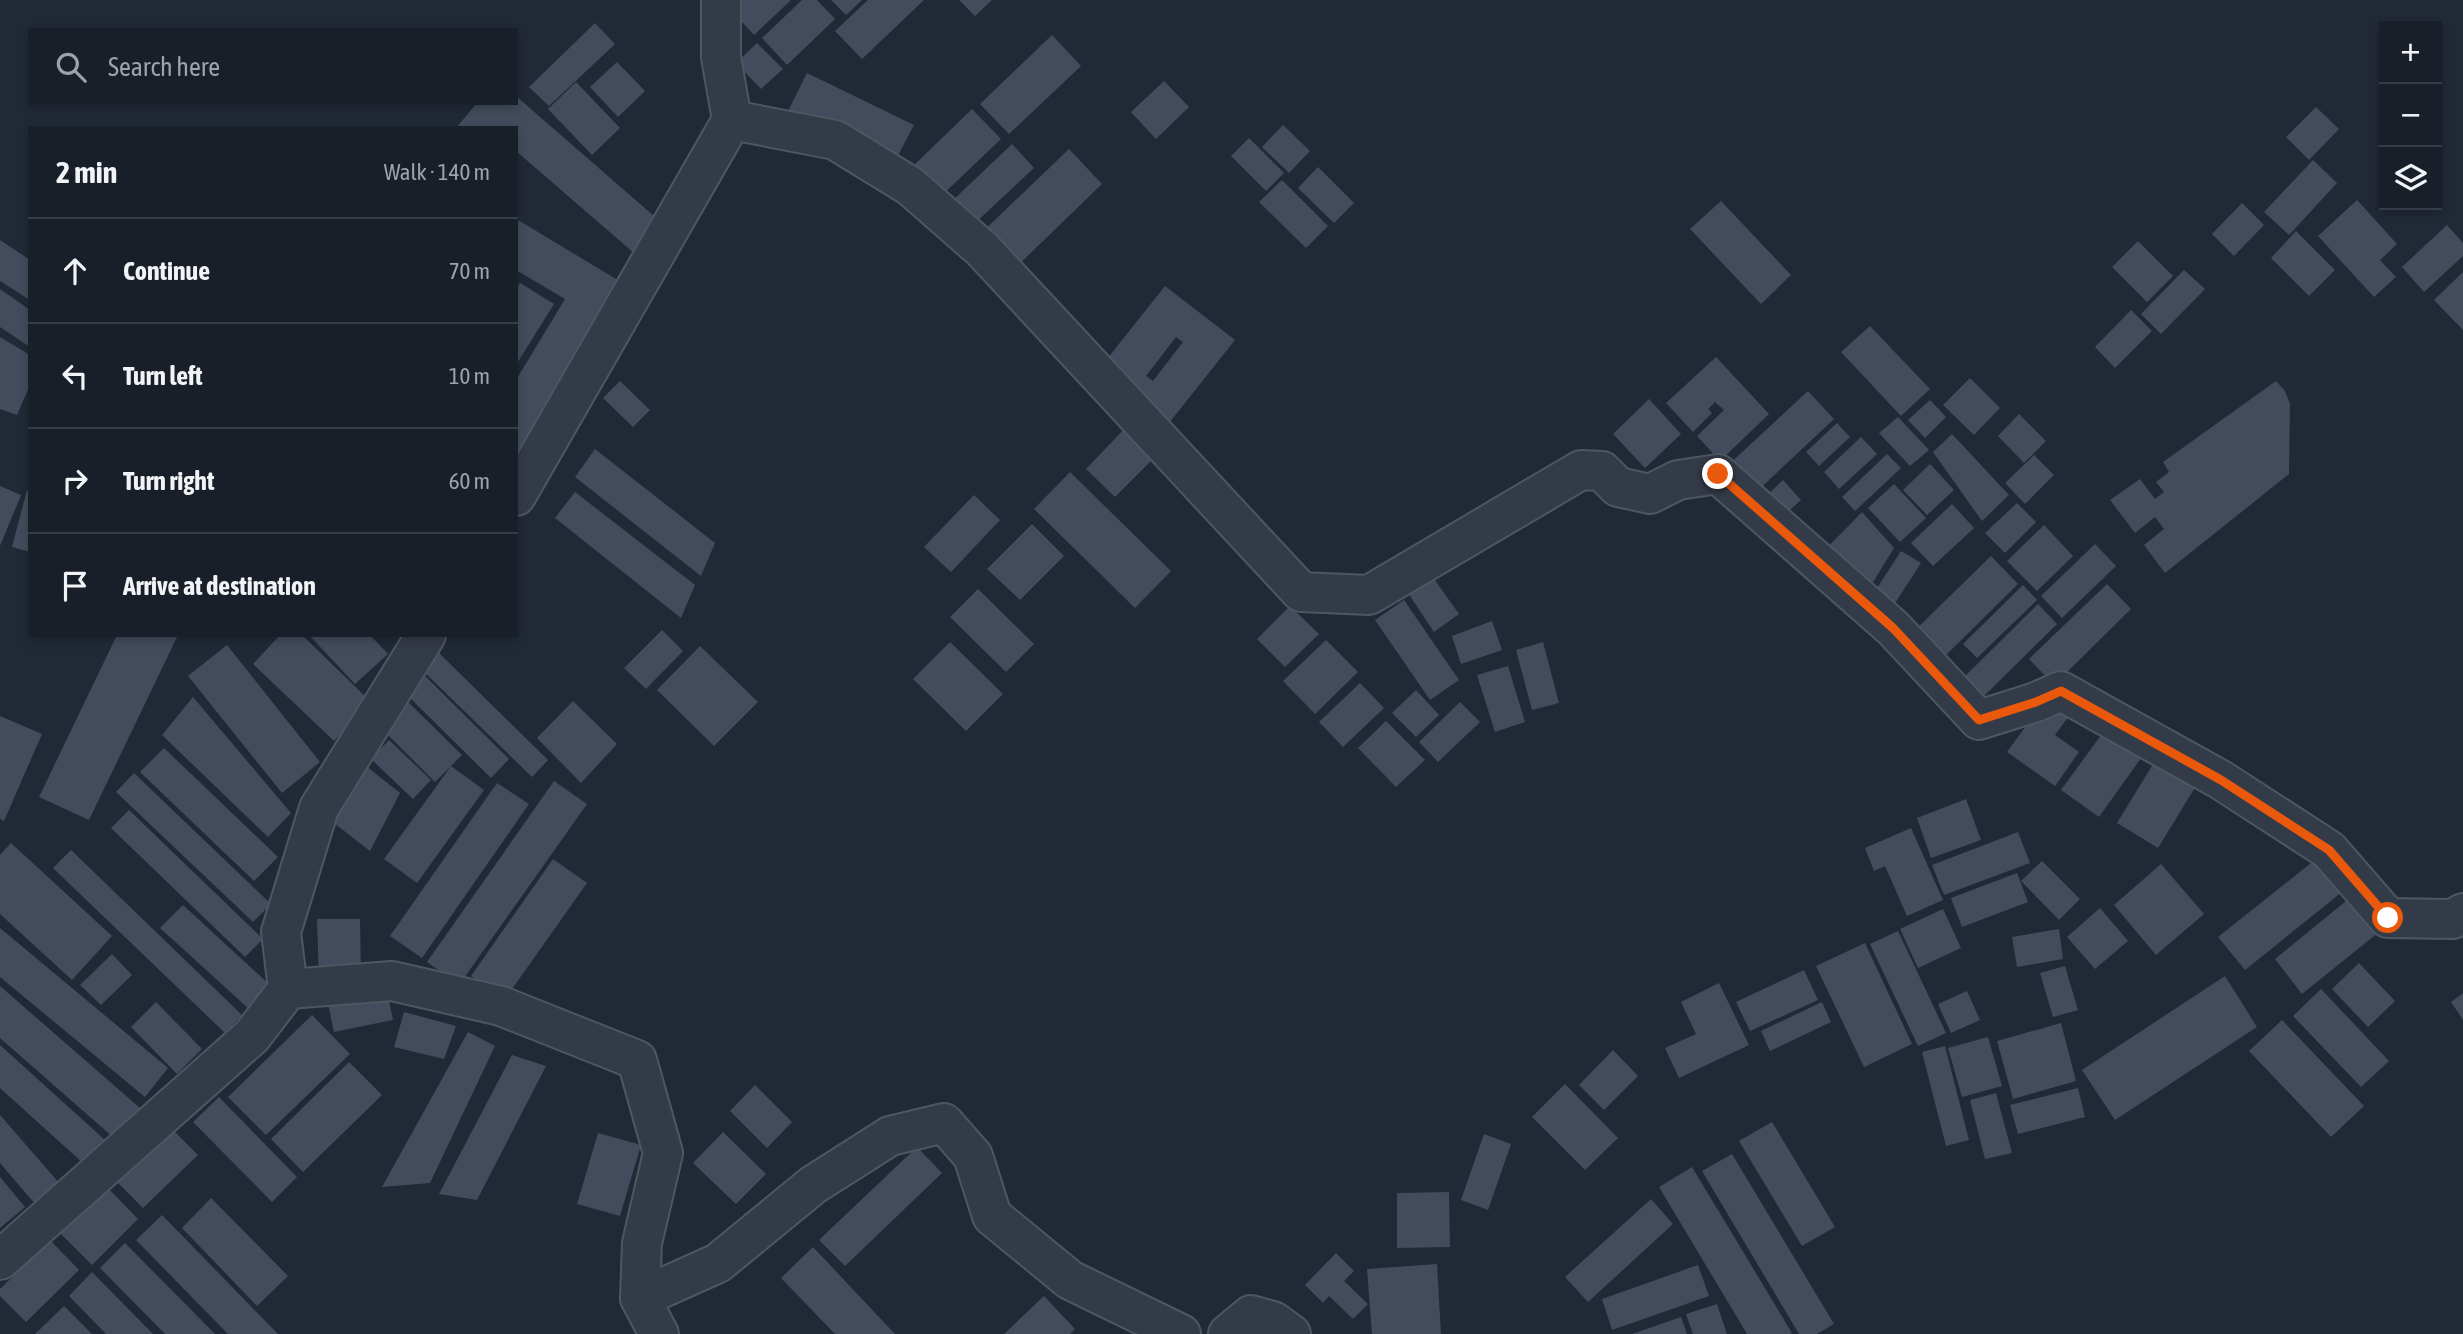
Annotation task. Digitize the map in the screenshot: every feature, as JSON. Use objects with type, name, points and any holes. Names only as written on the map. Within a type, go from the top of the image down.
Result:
[{"type":"street","points":[[518,493],[732,120],[721,57],[720,0]]},
{"type":"street","points":[[732,120],[835,139],[910,186],[982,249],[1301,592],[1369,595],[1581,470],[1602,471],[1618,487],[1650,494],[1678,480],[1718,474],[1893,628],[1979,720],[2061,691],[2221,780],[2329,850],[2388,918],[2453,919],[2463,914]]},
{"type":"street","points":[[0,1260],[252,1035],[288,989],[281,932],[319,808],[425,637]]},
{"type":"street","points":[[288,989],[392,981],[501,1006],[637,1060],[663,1153],[642,1243],[640,1298],[659,1334]]},
{"type":"street","points":[[640,1298],[718,1262],[813,1185],[890,1136],[944,1122],[973,1156],[992,1216],[1070,1280],[1181,1334]]},
{"type":"street","points":[[1228,1334],[1251,1315],[1273,1321],[1291,1334]]},
{"type":"building","points":[[742,0],[791,0],[754,35],[731,10]]},
{"type":"building","points":[[802,0],[817,0],[835,19],[787,65],[762,38]]},
{"type":"building","points":[[831,0],[862,0],[846,15]]},
{"type":"building","points":[[868,0],[924,0],[862,59],[835,31]]},
{"type":"building","points":[[959,0],[992,0],[975,16]]},
{"type":"building","points":[[595,23],[615,44],[549,106],[529,87]]},
{"type":"building","points":[[1052,35],[1081,66],[1009,134],[980,104]]},
{"type":"building","points":[[757,43],[783,69],[761,89],[736,63]]},
{"type":"building","points":[[617,62],[645,91],[618,117],[590,87]]},
{"type":"building","points":[[807,73],[914,125],[894,163],[788,111]]},
{"type":"building","points":[[1164,81],[1189,107],[1156,139],[1131,112]]},
{"type":"building","points":[[576,82],[620,128],[592,155],[548,109]]},
{"type":"building","points":[[518,98],[662,223],[635,254],[518,153],[518,126],[458,126],[475,105],[518,105]]},
{"type":"building","points":[[2316,107],[2339,129],[2309,160],[2286,137]]},
{"type":"building","points":[[972,109],[1001,139],[937,200],[909,170]]},
{"type":"building","points":[[1283,125],[1310,151],[1289,173],[1262,147]]},
{"type":"building","points":[[1249,138],[1284,173],[1266,191],[1231,156]]},
{"type":"building","points":[[1012,144],[1034,168],[973,225],[951,202]]},
{"type":"building","points":[[1069,149],[1102,184],[1009,274],[976,238]]},
{"type":"building","points":[[2313,160],[2337,183],[2289,235],[2264,212]]},
{"type":"building","points":[[1318,167],[1354,203],[1334,223],[1298,188]]},
{"type":"building","points":[[1282,180],[1328,226],[1306,248],[1259,202]]},
{"type":"building","points":[[2357,200],[2397,244],[2380,260],[2396,277],[2374,297],[2318,236]]},
{"type":"building","points":[[1721,201],[1791,275],[1761,304],[1690,229]]},
{"type":"building","points":[[2242,203],[2264,225],[2234,256],[2212,234]]},
{"type":"building","points":[[518,220],[621,282],[518,452],[518,377],[565,299],[518,271]]},
{"type":"building","points":[[2447,225],[2463,243],[2463,256],[2424,292],[2402,267]]},
{"type":"building","points":[[2296,231],[2335,270],[2309,296],[2271,258]]},
{"type":"building","points":[[0,240],[28,259],[28,299],[0,281]]},
{"type":"building","points":[[2138,241],[2173,276],[2147,302],[2112,267]]},
{"type":"building","points":[[2184,270],[2205,289],[2161,334],[2141,314]]},
{"type":"building","points":[[2463,272],[2463,330],[2434,300]]},
{"type":"building","points":[[520,283],[554,304],[518,362]]},
{"type":"building","points":[[1165,286],[1235,340],[1169,423],[1099,369]],"holes":[[[1176,337],[1183,342],[1153,381],[1146,376]]]},
{"type":"building","points":[[0,289],[28,309],[28,346],[0,327]]},
{"type":"building","points":[[2131,310],[2152,331],[2115,368],[2095,347]]},
{"type":"building","points":[[1870,326],[1930,389],[1901,416],[1841,352]]},
{"type":"building","points":[[0,337],[28,354],[28,390],[17,415],[0,409]]},
{"type":"building","points":[[1716,357],[1769,414],[1720,461],[1697,436],[1724,410],[1715,402],[1708,409],[1712,413],[1693,432],[1666,403]]},
{"type":"building","points":[[1970,378],[2000,408],[1974,435],[1943,405]]},
{"type":"building","points":[[620,381],[650,410],[633,427],[603,398]]},
{"type":"building","points":[[2276,381],[2285,391],[2290,404],[2289,474],[2165,573],[2144,545],[2164,529],[2155,517],[2135,533],[2110,500],[2140,479],[2155,499],[2164,492],[2156,482],[2169,472],[2163,462]]},
{"type":"building","points":[[1808,391],[1834,419],[1752,496],[1725,468]]},
{"type":"building","points":[[1649,399],[1681,434],[1645,468],[1613,434]]},
{"type":"building","points":[[1930,400],[1946,417],[1925,438],[1908,420]]},
{"type":"building","points":[[2019,414],[2046,441],[2024,463],[1998,436]]},
{"type":"building","points":[[1898,417],[1929,450],[1910,466],[1879,433]]},
{"type":"building","points":[[1837,423],[1850,437],[1819,466],[1806,452]]},
{"type":"building","points":[[1127,426],[1157,455],[1115,497],[1086,469]]},
{"type":"building","points":[[1952,434],[2009,495],[1982,521],[1933,452]]},
{"type":"building","points":[[1861,437],[1877,454],[1839,489],[1824,472]]},
{"type":"building","points":[[595,449],[715,543],[701,576],[575,477]]},
{"type":"building","points":[[1887,454],[1901,468],[1855,511],[1842,497]]},
{"type":"building","points":[[2034,455],[2054,475],[2025,504],[2005,483]]},
{"type":"building","points":[[1930,464],[1954,490],[1927,515],[1903,490]]},
{"type":"building","points":[[1070,472],[1171,571],[1135,608],[1034,509]]},
{"type":"building","points":[[1783,480],[1801,500],[1776,523],[1758,504]]},
{"type":"building","points":[[1894,484],[1926,518],[1900,542],[1868,508]]},
{"type":"building","points":[[0,486],[21,495],[0,546]]},
{"type":"building","points":[[27,490],[28,551],[12,547]]},
{"type":"building","points":[[575,492],[695,585],[681,618],[555,518]]},
{"type":"building","points":[[974,495],[1000,520],[951,572],[924,547]]},
{"type":"building","points":[[2017,503],[2036,522],[2005,553],[1985,533]]},
{"type":"building","points":[[1952,504],[1974,528],[1933,566],[1911,543]]},
{"type":"building","points":[[1862,512],[1894,548],[1864,597],[1818,557]]},
{"type":"building","points":[[1032,524],[1064,556],[1020,600],[987,569]]},
{"type":"building","points":[[2044,525],[2073,556],[2037,591],[2007,561]]},
{"type":"building","points":[[2095,544],[2116,566],[2062,618],[2041,596]]},
{"type":"building","points":[[1901,551],[1921,563],[1890,611],[1870,599]]},
{"type":"building","points":[[1991,556],[2018,584],[1937,664],[1909,636]]},
{"type":"building","points":[[1432,576],[1459,614],[1434,632],[1408,593]]},
{"type":"building","points":[[2107,584],[2131,609],[2054,685],[2029,659]]},
{"type":"building","points":[[2023,585],[2037,600],[1977,658],[1963,644]]},
{"type":"building","points":[[978,589],[1034,644],[1006,672],[950,617]]},
{"type":"building","points":[[1404,600],[1459,680],[1430,700],[1375,620]]},
{"type":"building","points":[[2038,604],[2057,624],[1981,699],[1961,680]]},
{"type":"building","points":[[1290,606],[1319,634],[1285,667],[1257,639]]},
{"type":"building","points":[[1492,621],[1502,650],[1461,664],[1452,636]]},
{"type":"building","points":[[662,630],[683,651],[646,689],[624,668]]},
{"type":"building","points":[[116,637],[177,637],[89,820],[39,797]]},
{"type":"building","points":[[278,637],[304,637],[371,702],[334,741],[253,664]]},
{"type":"building","points":[[311,637],[372,637],[388,654],[355,684]]},
{"type":"building","points":[[1326,640],[1358,672],[1315,714],[1283,681]]},
{"type":"building","points":[[950,642],[1003,694],[966,731],[913,679]]},
{"type":"building","points":[[1543,642],[1559,703],[1532,710],[1516,650]]},
{"type":"building","points":[[227,645],[320,762],[282,793],[188,676]]},
{"type":"building","points":[[700,646],[758,702],[714,746],[657,690]]},
{"type":"building","points":[[439,653],[548,760],[532,777],[422,670]]},
{"type":"building","points":[[1508,666],[1525,722],[1495,732],[1477,675]]},
{"type":"building","points":[[423,674],[509,759],[491,778],[404,692]]},
{"type":"building","points":[[1360,683],[1384,708],[1343,747],[1319,722]]},
{"type":"building","points":[[1416,690],[1439,715],[1416,737],[1392,713]]},
{"type":"building","points":[[193,697],[291,813],[268,837],[162,735]]},
{"type":"building","points":[[2046,699],[2069,716],[2055,735],[2079,752],[2055,786],[2007,752]]},
{"type":"building","points":[[406,700],[462,755],[435,782],[380,727]]},
{"type":"building","points":[[573,701],[617,744],[581,783],[537,738]]},
{"type":"building","points":[[1460,702],[1480,722],[1438,762],[1419,742]]},
{"type":"building","points":[[0,716],[42,734],[4,821],[0,819]]},
{"type":"building","points":[[1386,721],[1425,760],[1396,787],[1358,748]]},
{"type":"building","points":[[2107,727],[2144,754],[2099,817],[2061,790]]},
{"type":"building","points":[[389,740],[431,780],[413,799],[371,759]]},
{"type":"building","points":[[164,748],[278,857],[254,881],[140,772]]},
{"type":"building","points":[[2158,756],[2199,781],[2158,848],[2117,823]]},
{"type":"building","points":[[361,762],[400,793],[370,851],[330,820]]},
{"type":"building","points":[[451,766],[484,790],[417,883],[384,859]]},
{"type":"building","points":[[134,773],[271,904],[253,922],[116,792]]},
{"type":"building","points":[[554,781],[587,804],[459,985],[427,962]]},
{"type":"building","points":[[497,783],[529,804],[422,958],[390,936]]},
{"type":"building","points":[[1966,799],[1981,840],[1931,858],[1917,818]]},
{"type":"building","points":[[129,810],[263,939],[245,957],[111,828]]},
{"type":"building","points":[[1911,828],[1943,900],[1907,916],[1885,866],[1874,871],[1865,848]]},
{"type":"building","points":[[2018,832],[2030,863],[1944,895],[1932,865]]},
{"type":"building","points":[[11,843],[112,936],[72,980],[0,914],[0,855]]},
{"type":"building","points":[[71,850],[242,1015],[225,1033],[53,868]]},
{"type":"building","points":[[553,859],[587,883],[505,999],[471,976]]},
{"type":"building","points":[[2316,859],[2342,892],[2245,970],[2218,937]]},
{"type":"building","points":[[2042,861],[2080,899],[2059,920],[2021,881]]},
{"type":"building","points":[[2161,864],[2204,914],[2156,955],[2114,905]]},
{"type":"building","points":[[2017,873],[2028,902],[1962,927],[1951,898]]},
{"type":"building","points":[[2351,897],[2379,932],[2302,994],[2275,959]]},
{"type":"building","points":[[183,905],[270,985],[249,1009],[160,928]]},
{"type":"building","points":[[2100,908],[2128,941],[2095,969],[2067,937]]},
{"type":"building","points":[[1943,909],[1961,948],[1918,968],[1900,929]]},
{"type":"building","points":[[317,919],[360,919],[361,979],[319,980]]},
{"type":"building","points":[[0,928],[168,1068],[145,1097],[0,977]]},
{"type":"building","points":[[2059,929],[2063,959],[2017,967],[2012,937]]},
{"type":"building","points":[[1898,931],[1946,1033],[1918,1046],[1870,944]]},
{"type":"building","points":[[1865,943],[1912,1044],[1864,1067],[1816,966]]},
{"type":"building","points":[[112,954],[132,975],[101,1005],[80,985]]},
{"type":"building","points":[[2359,963],[2395,1001],[2368,1027],[2332,989]]},
{"type":"building","points":[[2065,966],[2078,1010],[2053,1017],[2040,973]]},
{"type":"building","points":[[1804,970],[1818,1000],[1750,1031],[1736,1002]]},
{"type":"building","points":[[2225,976],[2257,1027],[2115,1120],[2082,1070]]},
{"type":"building","points":[[1719,983],[1749,1045],[1679,1078],[1665,1048],[1696,1034],[1681,1002]]},
{"type":"building","points":[[0,986],[140,1108],[114,1138],[0,1038]]},
{"type":"building","points":[[2321,989],[2389,1061],[2361,1087],[2293,1016]]},
{"type":"building","points":[[1967,991],[1980,1020],[1951,1033],[1938,1004]]},
{"type":"building","points":[[387,992],[393,1020],[334,1032],[328,1004]]},
{"type":"building","points":[[2463,993],[2463,1020],[2451,1002]]},
{"type":"building","points":[[156,1002],[202,1049],[177,1074],[131,1027]]},
{"type":"building","points":[[1822,1002],[1831,1022],[1770,1051],[1761,1031]]},
{"type":"building","points":[[404,1012],[456,1026],[444,1059],[394,1047]]},
{"type":"building","points":[[312,1015],[350,1054],[266,1135],[228,1097]]},
{"type":"building","points":[[2282,1020],[2364,1106],[2331,1137],[2249,1051]]},
{"type":"building","points":[[2061,1023],[2076,1081],[2013,1099],[1997,1041]]},
{"type":"building","points":[[468,1032],[495,1046],[430,1183],[382,1187]]},
{"type":"building","points":[[1988,1037],[2002,1086],[1962,1097],[1948,1048]]},
{"type":"building","points":[[0,1045],[105,1140],[84,1164],[0,1088]]},
{"type":"building","points":[[1945,1046],[1969,1140],[1946,1146],[1922,1052]]},
{"type":"building","points":[[1613,1050],[1638,1076],[1604,1110],[1579,1085]]},
{"type":"building","points":[[512,1055],[546,1066],[477,1200],[439,1194]]},
{"type":"building","points":[[349,1062],[382,1095],[303,1172],[271,1139]]},
{"type":"building","points":[[1565,1084],[1618,1138],[1585,1170],[1532,1117]]},
{"type":"building","points":[[755,1085],[792,1122],[767,1148],[730,1111]]},
{"type":"building","points":[[2078,1088],[2085,1117],[2018,1134],[2010,1105]]},
{"type":"building","points":[[1996,1093],[2012,1153],[1985,1159],[1970,1100]]},
{"type":"building","points":[[219,1097],[297,1177],[272,1202],[193,1122]]},
{"type":"building","points":[[0,1115],[60,1184],[36,1205],[0,1163]]},
{"type":"building","points":[[1772,1122],[1835,1227],[1802,1246],[1739,1141]]},
{"type":"building","points":[[172,1129],[198,1155],[143,1208],[117,1182]]},
{"type":"building","points":[[723,1132],[766,1174],[736,1204],[693,1163]]},
{"type":"building","points":[[598,1133],[641,1145],[620,1216],[577,1204]]},
{"type":"building","points":[[1484,1134],[1511,1144],[1488,1210],[1461,1200]]},
{"type":"building","points":[[917,1147],[942,1173],[845,1266],[819,1240]]},
{"type":"building","points":[[1732,1154],[1834,1324],[1817,1334],[1799,1334],[1702,1171]]},
{"type":"building","points":[[1692,1167],[1792,1333],[1747,1334],[1659,1187]]},
{"type":"building","points":[[0,1177],[25,1207],[0,1228]]},
{"type":"building","points":[[106,1186],[138,1219],[92,1265],[59,1232]]},
{"type":"building","points":[[1449,1192],[1450,1247],[1397,1248],[1397,1193]]},
{"type":"building","points":[[211,1198],[288,1276],[257,1306],[182,1228]]},
{"type":"building","points":[[1651,1199],[1673,1224],[1588,1302],[1565,1277]]},
{"type":"building","points":[[162,1215],[278,1334],[228,1334],[136,1240]]},
{"type":"building","points":[[50,1240],[79,1270],[26,1322],[0,1296],[0,1289]]},
{"type":"building","points":[[125,1243],[215,1334],[165,1334],[100,1268]]},
{"type":"building","points":[[813,1247],[895,1334],[835,1334],[781,1278]]},
{"type":"building","points":[[1336,1253],[1354,1271],[1344,1281],[1368,1304],[1353,1319],[1329,1296],[1323,1303],[1305,1285]]},
{"type":"building","points":[[1437,1264],[1441,1334],[1372,1334],[1367,1269]]},
{"type":"building","points":[[1698,1265],[1709,1296],[1612,1330],[1602,1299]]},
{"type":"building","points":[[92,1272],[153,1334],[106,1334],[69,1296]]},
{"type":"building","points":[[1044,1296],[1075,1329],[1070,1334],[1004,1334]]},
{"type":"building","points":[[1717,1304],[1727,1334],[1693,1334],[1686,1314]]},
{"type":"building","points":[[64,1306],[92,1334],[35,1334]]},
{"type":"building","points":[[1681,1317],[1687,1334],[1632,1334]]},
{"type":"route","points":[[1718,474],[1893,628],[1979,720],[2061,691],[2221,780],[2329,850],[2388,918]]}]
